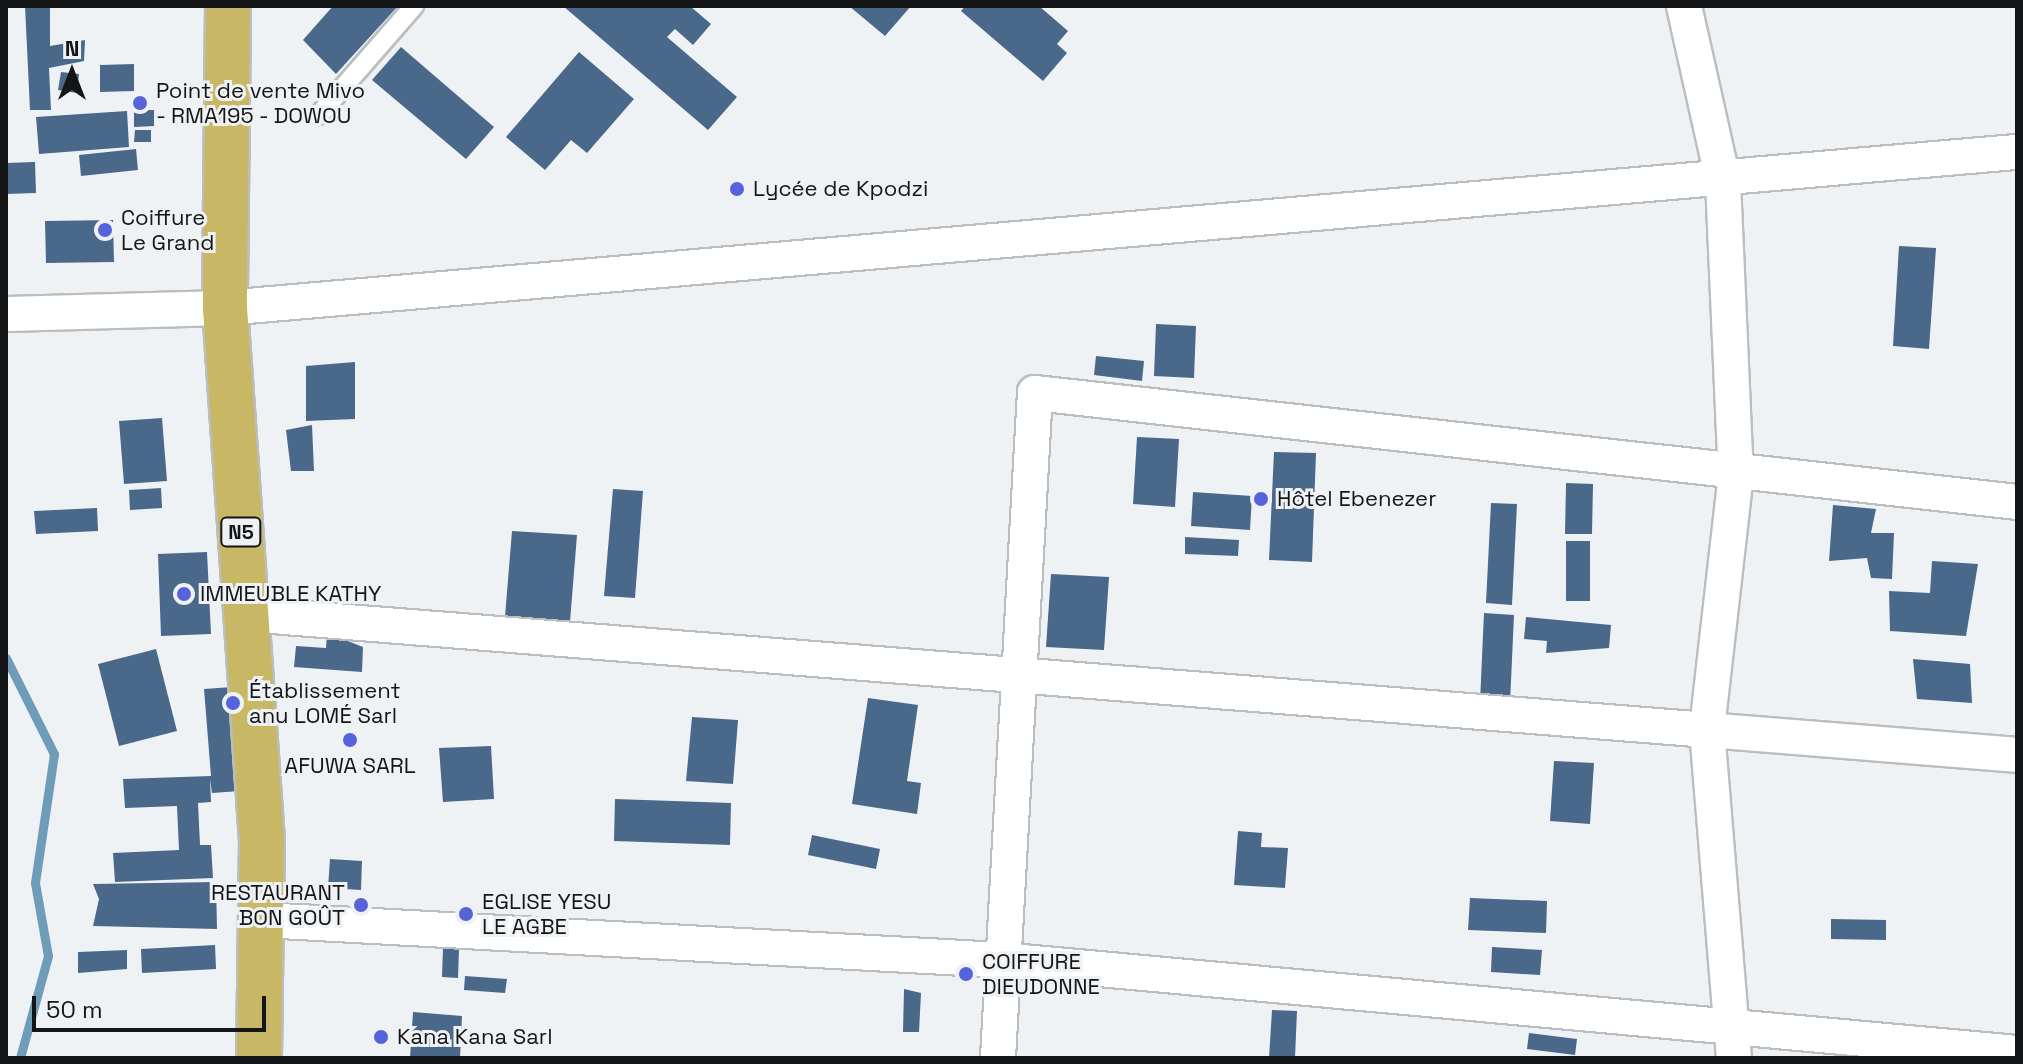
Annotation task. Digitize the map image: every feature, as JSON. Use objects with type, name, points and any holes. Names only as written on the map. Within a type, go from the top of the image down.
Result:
[{"type":"main road","name":"N5","points":[[228,6],[225,308],[247,614],[262,920],[259,1058]]},
{"type":"street","points":[[1684,6],[1723,181],[1736,474],[1707,730],[1736,1044]]},
{"type":"street","points":[[6,314],[225,308],[1723,181],[2017,152]]},
{"type":"street","points":[[998,1058],[1015,669],[1035,393],[1736,474],[2017,502]]},
{"type":"street","points":[[247,614],[1015,669],[2017,755]]},
{"type":"street","points":[[262,920],[1001,960],[1736,1044],[2017,1053]]},
{"type":"lane","points":[[319,115],[414,6]]},
{"type":"building","points":[[25,6],[50,6],[50,46],[85,40],[84,61],[49,68],[51,110],[30,110]]},
{"type":"building","points":[[333,6],[398,6],[336,74],[303,40]]},
{"type":"building","points":[[563,6],[690,6],[711,24],[693,45],[675,29],[667,37],[737,97],[708,130]]},
{"type":"building","points":[[849,6],[911,6],[885,36]]},
{"type":"building","points":[[965,6],[1039,6],[1068,31],[1057,44],[1067,53],[1043,81],[961,11]]},
{"type":"building","points":[[401,47],[494,127],[466,159],[372,80]]},
{"type":"building","points":[[579,52],[634,99],[587,153],[571,140],[545,170],[506,137]]},
{"type":"building","points":[[134,64],[134,91],[100,92],[100,65]]},
{"type":"building","points":[[61,72],[79,74],[77,93],[58,90]]},
{"type":"building","points":[[134,110],[154,110],[154,126],[134,127]]},
{"type":"building","points":[[127,111],[129,147],[39,154],[36,117]]},
{"type":"building","points":[[135,130],[151,130],[151,142],[134,142]]},
{"type":"building","points":[[136,149],[138,170],[81,176],[79,155]]},
{"type":"building","points":[[35,162],[36,193],[6,194],[6,163]]},
{"type":"building","points":[[113,220],[114,262],[46,263],[45,221]]},
{"type":"building","points":[[1899,246],[1936,248],[1929,349],[1893,346]]},
{"type":"building","points":[[1156,324],[1196,326],[1194,378],[1154,376]]},
{"type":"building","points":[[1096,356],[1144,361],[1142,381],[1094,375]]},
{"type":"building","points":[[355,362],[355,419],[306,421],[306,366]]},
{"type":"building","points":[[162,418],[167,481],[124,484],[119,421]]},
{"type":"building","points":[[312,425],[314,471],[291,471],[286,430]]},
{"type":"building","points":[[1137,437],[1179,439],[1175,507],[1133,504]]},
{"type":"building","points":[[1274,452],[1316,453],[1312,562],[1269,560]]},
{"type":"building","points":[[1566,483],[1593,484],[1592,534],[1565,534]]},
{"type":"building","points":[[161,488],[162,508],[130,510],[129,490]]},
{"type":"building","points":[[613,489],[643,491],[635,598],[604,596]]},
{"type":"building","points":[[1193,492],[1252,496],[1250,530],[1191,526]]},
{"type":"building","points":[[1491,503],[1517,504],[1512,605],[1486,603]]},
{"type":"building","points":[[1833,505],[1876,509],[1871,533],[1894,533],[1892,579],[1871,578],[1867,558],[1829,561]]},
{"type":"building","points":[[97,508],[98,531],[36,534],[34,511]]},
{"type":"building","points":[[512,531],[577,535],[569,634],[504,629]]},
{"type":"building","points":[[1185,537],[1239,540],[1238,556],[1185,554]]},
{"type":"building","points":[[1566,541],[1590,541],[1590,601],[1566,601]]},
{"type":"building","name":"IMMEUBLE KATHY","points":[[207,552],[211,634],[161,636],[158,554]]},
{"type":"building","points":[[1932,561],[1978,564],[1966,636],[1890,631],[1889,591],[1930,593]]},
{"type":"building","points":[[1051,574],[1109,577],[1104,650],[1046,647]]},
{"type":"building","points":[[1484,613],[1514,615],[1510,703],[1480,702]]},
{"type":"building","points":[[1526,617],[1611,625],[1609,648],[1546,653],[1547,641],[1524,639]]},
{"type":"building","points":[[327,633],[363,647],[362,672],[294,667],[296,646],[326,648]]},
{"type":"building","points":[[156,649],[177,731],[119,746],[98,664]]},
{"type":"building","points":[[1913,659],[1970,664],[1972,703],[1917,699]]},
{"type":"building","points":[[246,686],[254,790],[212,793],[210,779],[211,802],[198,803],[200,845],[211,845],[213,878],[115,882],[113,853],[179,850],[177,806],[125,808],[123,779],[211,776],[204,689]]},
{"type":"building","points":[[868,698],[918,705],[907,781],[921,783],[917,814],[852,804]]},
{"type":"building","points":[[692,717],[738,720],[733,784],[686,781]]},
{"type":"building","points":[[491,746],[494,799],[443,802],[439,748]]},
{"type":"building","points":[[1554,761],[1594,763],[1590,824],[1550,821]]},
{"type":"building","points":[[615,799],[731,803],[730,845],[614,841]]},
{"type":"building","points":[[1238,831],[1262,833],[1261,847],[1288,848],[1285,888],[1234,885]]},
{"type":"building","points":[[812,835],[880,849],[876,869],[808,855]]},
{"type":"building","points":[[330,859],[362,861],[361,890],[328,888]]},
{"type":"building","points":[[216,882],[217,929],[93,926],[99,899],[93,884]]},
{"type":"building","points":[[1470,898],[1547,901],[1546,933],[1468,930]]},
{"type":"building","points":[[1831,919],[1886,920],[1886,940],[1831,939]]},
{"type":"building","points":[[215,945],[216,969],[142,973],[141,949]]},
{"type":"building","points":[[1492,947],[1542,950],[1540,975],[1491,972]]},
{"type":"building","points":[[443,948],[459,949],[458,978],[442,977]]},
{"type":"building","points":[[127,950],[127,969],[78,973],[78,952]]},
{"type":"building","points":[[465,976],[507,979],[505,993],[464,990]]},
{"type":"building","points":[[904,989],[921,993],[919,1032],[903,1032]]},
{"type":"building","points":[[1272,1010],[1297,1011],[1295,1058],[1269,1058]]},
{"type":"building","points":[[413,1012],[462,1016],[460,1058],[410,1058]]},
{"type":"building","points":[[1529,1033],[1577,1039],[1575,1055],[1527,1049]]},
{"type":"waterway","points":[[6,658],[54,754],[35,883],[48,956],[20,1058]]},
{"type":"place","name":"Point de vente Mivo - RMA195 - DOWOU","points":[[140,103]]},
{"type":"place","name":"Lycée de Kpodzi","points":[[737,189]]},
{"type":"place","name":"Coiffure Le Grand","points":[[105,230]]},
{"type":"place","name":"Hôtel Ebenezer","points":[[1261,499]]},
{"type":"place","name":"IMMEUBLE KATHY","points":[[184,594]]},
{"type":"place","name":"Établissement anu LOMÉ Sarl","points":[[233,703]]},
{"type":"place","name":"AFUWA SARL","points":[[350,740]]},
{"type":"place","name":"RESTAURANT BON GOÛT","points":[[361,905]]},
{"type":"place","name":"EGLISE YESU LE AGBE","points":[[466,914]]},
{"type":"place","name":"COIFFURE DIEUDONNE","points":[[966,974]]},
{"type":"place","name":"Kana Kana Sarl","points":[[381,1037]]}]
